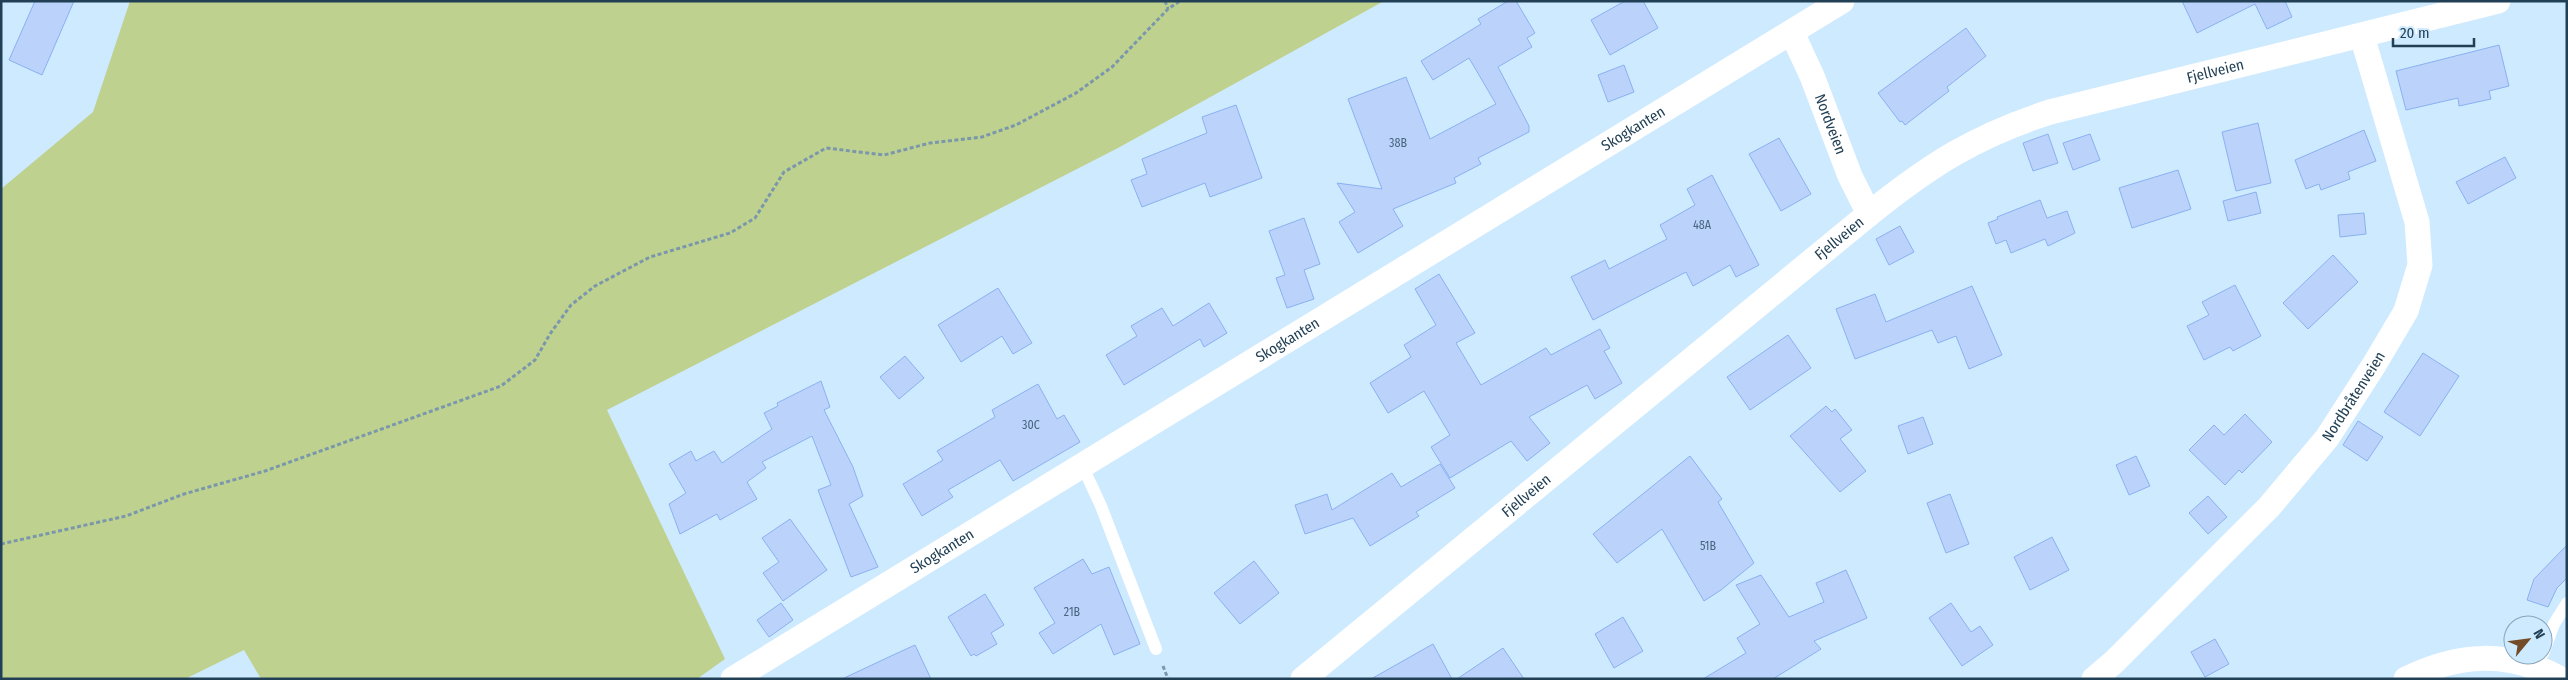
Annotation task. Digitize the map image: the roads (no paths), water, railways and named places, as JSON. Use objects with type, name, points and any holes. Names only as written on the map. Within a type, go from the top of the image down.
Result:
[{"type":"street","name":"Skogkanten","points":[[733,679],[1842,1]]},
{"type":"street","name":"Fjellveien","points":[[1303,679],[1869,214],[1922,173],[1954,152],[1992,133],[2029,118],[2185,77],[2362,36],[2490,3]]},
{"type":"street","name":"Nordveien","points":[[1792,33],[1812,76],[1850,176],[1869,214]]},
{"type":"street","name":"Nordbråtenveien","points":[[2094,679],[2114,662],[2269,507],[2327,438],[2406,311],[2420,265],[2418,222],[2362,36]]},
{"type":"street","points":[[2406,679],[2433,667],[2472,658],[2503,658]]},
{"type":"street","points":[[2547,665],[2561,679]]},
{"type":"lane","points":[[1082,465],[1101,506],[1156,649]]},
{"type":"lane","points":[[2553,627],[2567,603]]}]
